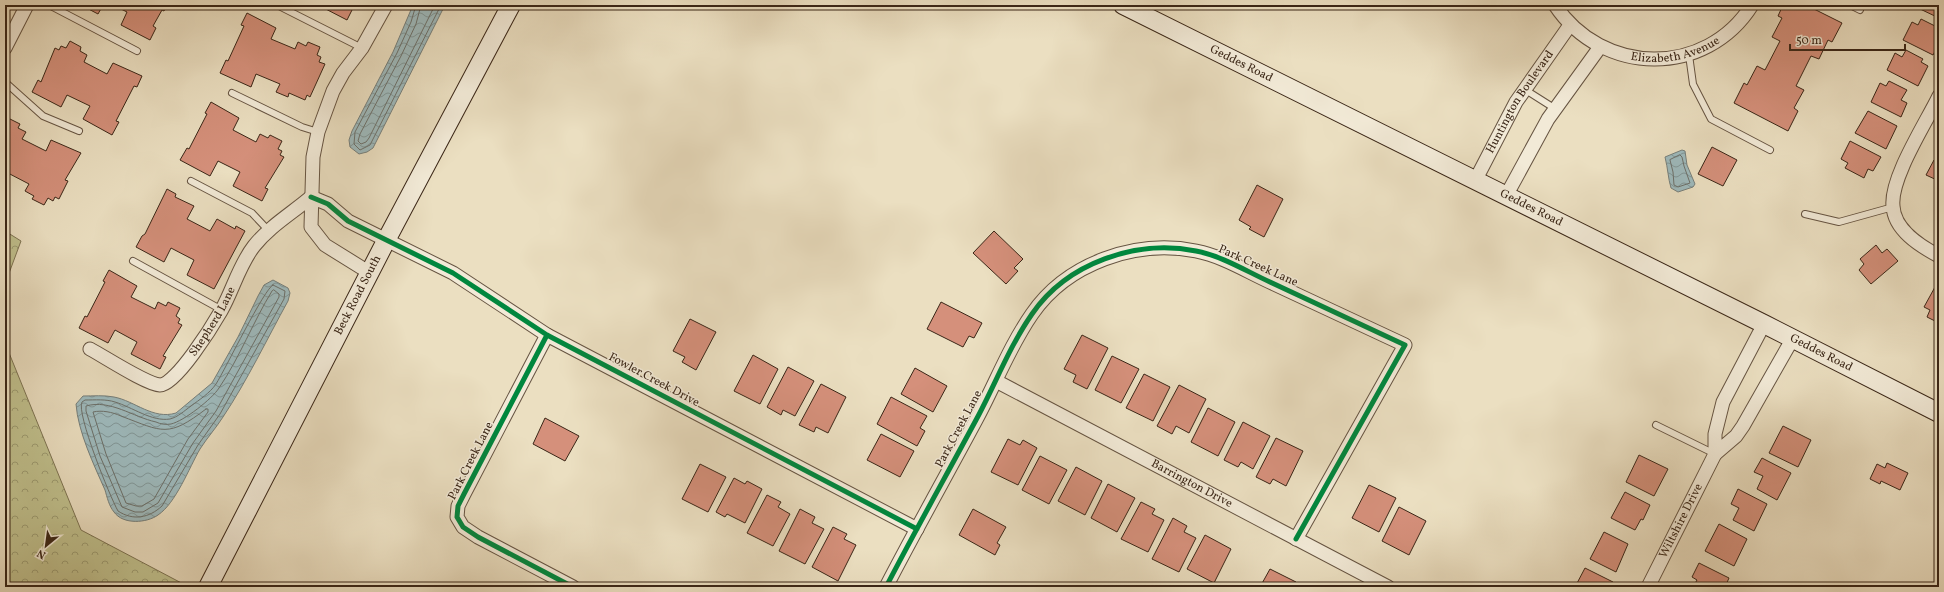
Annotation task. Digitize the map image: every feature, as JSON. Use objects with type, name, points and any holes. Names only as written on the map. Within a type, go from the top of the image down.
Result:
[{"type":"main road","name":"Beck Road South","points":[[208,587],[387,240],[511,5]]},
{"type":"main road","name":"Geddes Road","points":[[1123,5],[1793,338],[1939,413]]},
{"type":"street","points":[[5,48],[27,5]]},
{"type":"street","points":[[370,273],[325,246],[311,227],[313,157],[318,132],[333,91],[343,74],[362,48],[386,5]]},
{"type":"street","name":"Elizabeth Avenue","points":[[1555,5],[1570,25],[1586,39],[1600,47],[1622,55],[1658,59],[1689,55],[1715,42],[1731,29],[1752,5]]},
{"type":"street","name":"Huntington Boulevard","points":[[1475,181],[1516,102],[1570,25]]},
{"type":"street","points":[[1506,196],[1554,108],[1600,47]]},
{"type":"street","points":[[1939,96],[1901,171],[1893,194],[1893,207],[1896,218],[1905,232],[1923,248],[1939,256]]},
{"type":"street","points":[[311,197],[328,204],[348,221],[387,240]]},
{"type":"street","name":"Shepherd Lane","points":[[90,349],[150,382],[161,385],[169,381],[186,362],[222,310],[246,256],[268,230],[311,197]]},
{"type":"street","name":"Fowler Creek Drive","points":[[387,240],[452,272],[547,335],[917,529]]},
{"type":"street","name":"Park Creek Lane","points":[[886,587],[1032,313],[1054,290],[1081,270],[1102,259],[1135,250],[1156,248],[1196,251],[1212,256],[1405,345],[1296,539]]},
{"type":"street","name":"Wiltshire Drive","points":[[1715,454],[1715,434],[1723,402],[1764,324]]},
{"type":"street","name":"Park Creek Lane","points":[[547,335],[458,506],[457,517],[463,527],[478,537],[573,587]]},
{"type":"street","name":"Wiltshire Drive","points":[[1648,587],[1715,454],[1736,436],[1744,426],[1793,338]]},
{"type":"street","name":"Barrington Drive","points":[[996,381],[1388,587]]},
{"type":"lane","points":[[50,5],[137,51]]},
{"type":"lane","points":[[277,5],[362,48]]},
{"type":"lane","points":[[1850,5],[1860,10]]},
{"type":"lane","points":[[1689,55],[1693,84],[1711,119],[1770,150]]},
{"type":"lane","points":[[5,82],[43,116],[79,131]]},
{"type":"lane","points":[[1524,89],[1554,108]]},
{"type":"lane","points":[[232,93],[302,127],[318,132]]},
{"type":"lane","points":[[191,181],[252,213],[268,230]]},
{"type":"lane","points":[[1805,214],[1838,222],[1893,207]]},
{"type":"lane","points":[[134,261],[222,310]]},
{"type":"lane","points":[[1656,425],[1715,454]]},
{"type":"green space","points":[[5,231],[21,241],[5,284]]},
{"type":"green space","points":[[5,343],[81,530],[189,587],[5,587]]},
{"type":"water","points":[[413,5],[445,5],[373,148],[367,152],[359,154],[350,147],[349,140],[352,131],[393,52]]},
{"type":"water","points":[[1682,150],[1685,151],[1687,165],[1695,184],[1693,187],[1678,192],[1671,188],[1665,157]]},
{"type":"water","points":[[273,280],[288,288],[290,293],[288,301],[257,360],[232,403],[200,449],[182,485],[171,502],[158,515],[148,520],[129,521],[118,516],[109,504],[105,490],[87,448],[77,415],[76,404],[83,396],[106,396],[122,399],[144,409],[160,414],[176,413],[212,383],[238,337],[264,285]]},
{"type":"building","points":[[81,5],[103,5],[98,14]]},
{"type":"building","points":[[113,5],[167,5],[164,11],[162,10],[153,26],[156,28],[150,40],[121,25],[127,12]]},
{"type":"building","points":[[318,5],[352,5],[351,7],[353,8],[347,20]]},
{"type":"building","points":[[1783,5],[1806,5],[1842,23],[1832,42],[1828,40],[1819,59],[1811,56],[1796,86],[1804,90],[1794,108],[1798,111],[1788,131],[1734,103],[1744,83],[1747,85],[1757,66],[1765,70],[1780,41],[1772,37],[1782,18],[1778,16]]},
{"type":"building","points":[[1919,5],[1939,5],[1939,18],[1918,8]]},
{"type":"building","points":[[247,13],[276,28],[271,39],[295,49],[298,42],[306,46],[308,42],[320,47],[317,55],[321,57],[319,62],[325,64],[310,97],[307,95],[305,100],[289,93],[288,97],[276,92],[280,84],[256,74],[251,87],[220,73],[226,60],[228,61],[244,26],[241,25]]},
{"type":"building","points":[[1921,19],[1939,28],[1935,37],[1939,39],[1939,44],[1933,55],[1903,40],[1912,22],[1918,25]]},
{"type":"building","points":[[70,41],[81,47],[80,51],[87,55],[84,62],[107,74],[113,63],[142,76],[137,87],[134,86],[116,121],[119,122],[112,135],[83,119],[90,106],[67,95],[61,107],[32,92],[38,80],[41,82],[55,48],[59,50],[61,46],[66,48]]},
{"type":"building","points":[[1906,50],[1923,59],[1921,62],[1928,66],[1918,86],[1887,70],[1895,53],[1902,57]]},
{"type":"building","points":[[1889,81],[1907,90],[1901,100],[1907,103],[1901,117],[1871,102],[1880,83],[1886,86]]},
{"type":"building","points":[[211,102],[239,118],[233,130],[256,142],[260,134],[268,138],[270,135],[282,141],[278,149],[282,151],[280,155],[284,157],[265,188],[268,189],[262,201],[233,186],[240,172],[218,161],[210,176],[180,160],[187,148],[189,149],[207,114],[205,113]]},
{"type":"building","points":[[1868,111],[1897,126],[1886,149],[1855,133]]},
{"type":"building","points":[[8,118],[20,124],[18,128],[26,132],[22,139],[46,151],[51,140],[81,153],[65,180],[68,181],[59,199],[55,197],[53,201],[48,198],[44,205],[32,199],[34,196],[25,191],[29,184],[6,172],[5,173],[5,125]]},
{"type":"building","points":[[1850,141],[1881,157],[1873,171],[1868,169],[1864,178],[1845,168],[1848,163],[1841,159]]},
{"type":"building","points":[[1712,147],[1737,160],[1723,186],[1698,174]]},
{"type":"building","points":[[1934,160],[1939,162],[1939,181],[1926,175]]},
{"type":"building","points":[[1257,185],[1283,199],[1264,237],[1249,229],[1251,227],[1239,220]]},
{"type":"building","points":[[167,189],[176,194],[175,197],[194,206],[187,219],[210,231],[217,219],[235,229],[236,226],[245,231],[214,289],[187,275],[194,260],[171,248],[164,262],[136,247],[142,236],[145,234]]},
{"type":"building","points":[[994,231],[1023,259],[1014,268],[1018,271],[1006,284],[973,253]]},
{"type":"building","points":[[1876,245],[1882,253],[1887,249],[1898,261],[1871,284],[1859,270],[1864,264],[1860,259]]},
{"type":"building","points":[[109,270],[137,286],[131,297],[155,309],[158,302],[166,306],[168,302],[180,308],[176,316],[180,319],[178,323],[182,325],[163,356],[166,357],[160,369],[131,354],[137,342],[115,330],[108,343],[79,328],[85,316],[87,317],[105,282],[103,281]]},
{"type":"building","points":[[1935,287],[1939,290],[1939,323],[1927,317],[1930,310],[1924,307]]},
{"type":"building","points":[[941,302],[982,323],[974,338],[969,336],[963,347],[927,329]]},
{"type":"building","points":[[690,319],[716,332],[696,370],[682,362],[685,357],[673,351]]},
{"type":"building","points":[[1082,335],[1108,348],[1087,389],[1073,382],[1076,375],[1064,369]]},
{"type":"building","points":[[753,355],[778,369],[760,404],[734,391]]},
{"type":"building","points":[[1112,356],[1139,369],[1121,403],[1095,390]]},
{"type":"building","points":[[788,367],[814,381],[795,416],[783,410],[781,415],[767,407]]},
{"type":"building","points":[[915,368],[947,386],[933,412],[901,394]]},
{"type":"building","points":[[1144,374],[1170,387],[1153,421],[1126,408]]},
{"type":"building","points":[[821,384],[846,397],[828,433],[816,427],[814,432],[799,425]]},
{"type":"building","points":[[1179,385],[1206,399],[1189,433],[1176,426],[1172,434],[1157,426]]},
{"type":"building","points":[[891,397],[927,416],[920,428],[925,431],[917,446],[877,424]]},
{"type":"building","points":[[1208,408],[1235,422],[1218,456],[1191,442]]},
{"type":"building","points":[[545,418],[579,436],[565,461],[533,444]]},
{"type":"building","points":[[1243,422],[1270,436],[1253,469],[1241,462],[1238,467],[1224,460]]},
{"type":"building","points":[[1783,426],[1811,440],[1798,467],[1769,453]]},
{"type":"building","points":[[881,434],[914,451],[900,477],[867,460]]},
{"type":"building","points":[[1276,438],[1303,451],[1286,486],[1273,479],[1270,484],[1256,477]]},
{"type":"building","points":[[1008,439],[1020,445],[1023,440],[1037,448],[1018,485],[991,472]]},
{"type":"building","points":[[1639,455],[1668,469],[1654,496],[1626,482]]},
{"type":"building","points":[[1040,456],[1067,470],[1049,504],[1022,490]]},
{"type":"building","points":[[1762,458],[1791,473],[1777,500],[1757,489],[1763,476],[1754,472]]},
{"type":"building","points":[[1887,463],[1908,473],[1900,490],[1881,481],[1880,484],[1870,479],[1877,464],[1885,468]]},
{"type":"building","points":[[700,464],[726,477],[708,512],[682,499]]},
{"type":"building","points":[[1076,467],[1102,481],[1085,515],[1058,501]]},
{"type":"building","points":[[734,478],[745,484],[747,481],[762,489],[745,523],[727,514],[725,517],[716,512]]},
{"type":"building","points":[[1108,484],[1135,498],[1117,532],[1091,518]]},
{"type":"building","points":[[1369,485],[1396,498],[1379,532],[1352,518]]},
{"type":"building","points":[[1738,489],[1767,504],[1754,531],[1733,520],[1739,508],[1731,504]]},
{"type":"building","points":[[1625,492],[1650,505],[1643,520],[1641,519],[1635,530],[1611,518]]},
{"type":"building","points":[[767,495],[781,502],[778,507],[790,514],[773,546],[747,533]]},
{"type":"building","points":[[1141,502],[1155,509],[1152,514],[1164,520],[1148,552],[1121,539]]},
{"type":"building","points":[[1399,507],[1426,521],[1409,555],[1382,541]]},
{"type":"building","points":[[800,509],[815,517],[812,523],[824,529],[805,564],[779,551]]},
{"type":"building","points":[[973,509],[1006,527],[997,543],[1000,545],[995,555],[959,535]]},
{"type":"building","points":[[1173,518],[1187,526],[1184,532],[1196,538],[1179,572],[1152,559]]},
{"type":"building","points":[[1719,524],[1747,539],[1734,566],[1705,551]]},
{"type":"building","points":[[833,527],[847,534],[844,539],[856,545],[838,581],[812,567]]},
{"type":"building","points":[[1604,532],[1628,544],[1616,572],[1590,559]]},
{"type":"building","points":[[1205,535],[1231,549],[1214,583],[1187,569]]},
{"type":"building","points":[[1699,563],[1729,578],[1725,587],[1693,587],[1697,580],[1692,577]]},
{"type":"building","points":[[1585,568],[1613,582],[1611,587],[1575,587]]},
{"type":"building","points":[[1270,569],[1296,582],[1294,587],[1260,587]]},
{"type":"cycle path","points":[[311,197],[328,204],[348,221],[453,273],[547,335],[917,529]]},
{"type":"cycle path","points":[[886,587],[983,407],[1009,353],[1032,314],[1047,296],[1064,281],[1083,268],[1127,252],[1150,249],[1173,248],[1196,251],[1215,256],[1405,345],[1296,539]]},
{"type":"cycle path","points":[[547,335],[458,506],[457,517],[463,527],[478,537],[573,587]]}]
